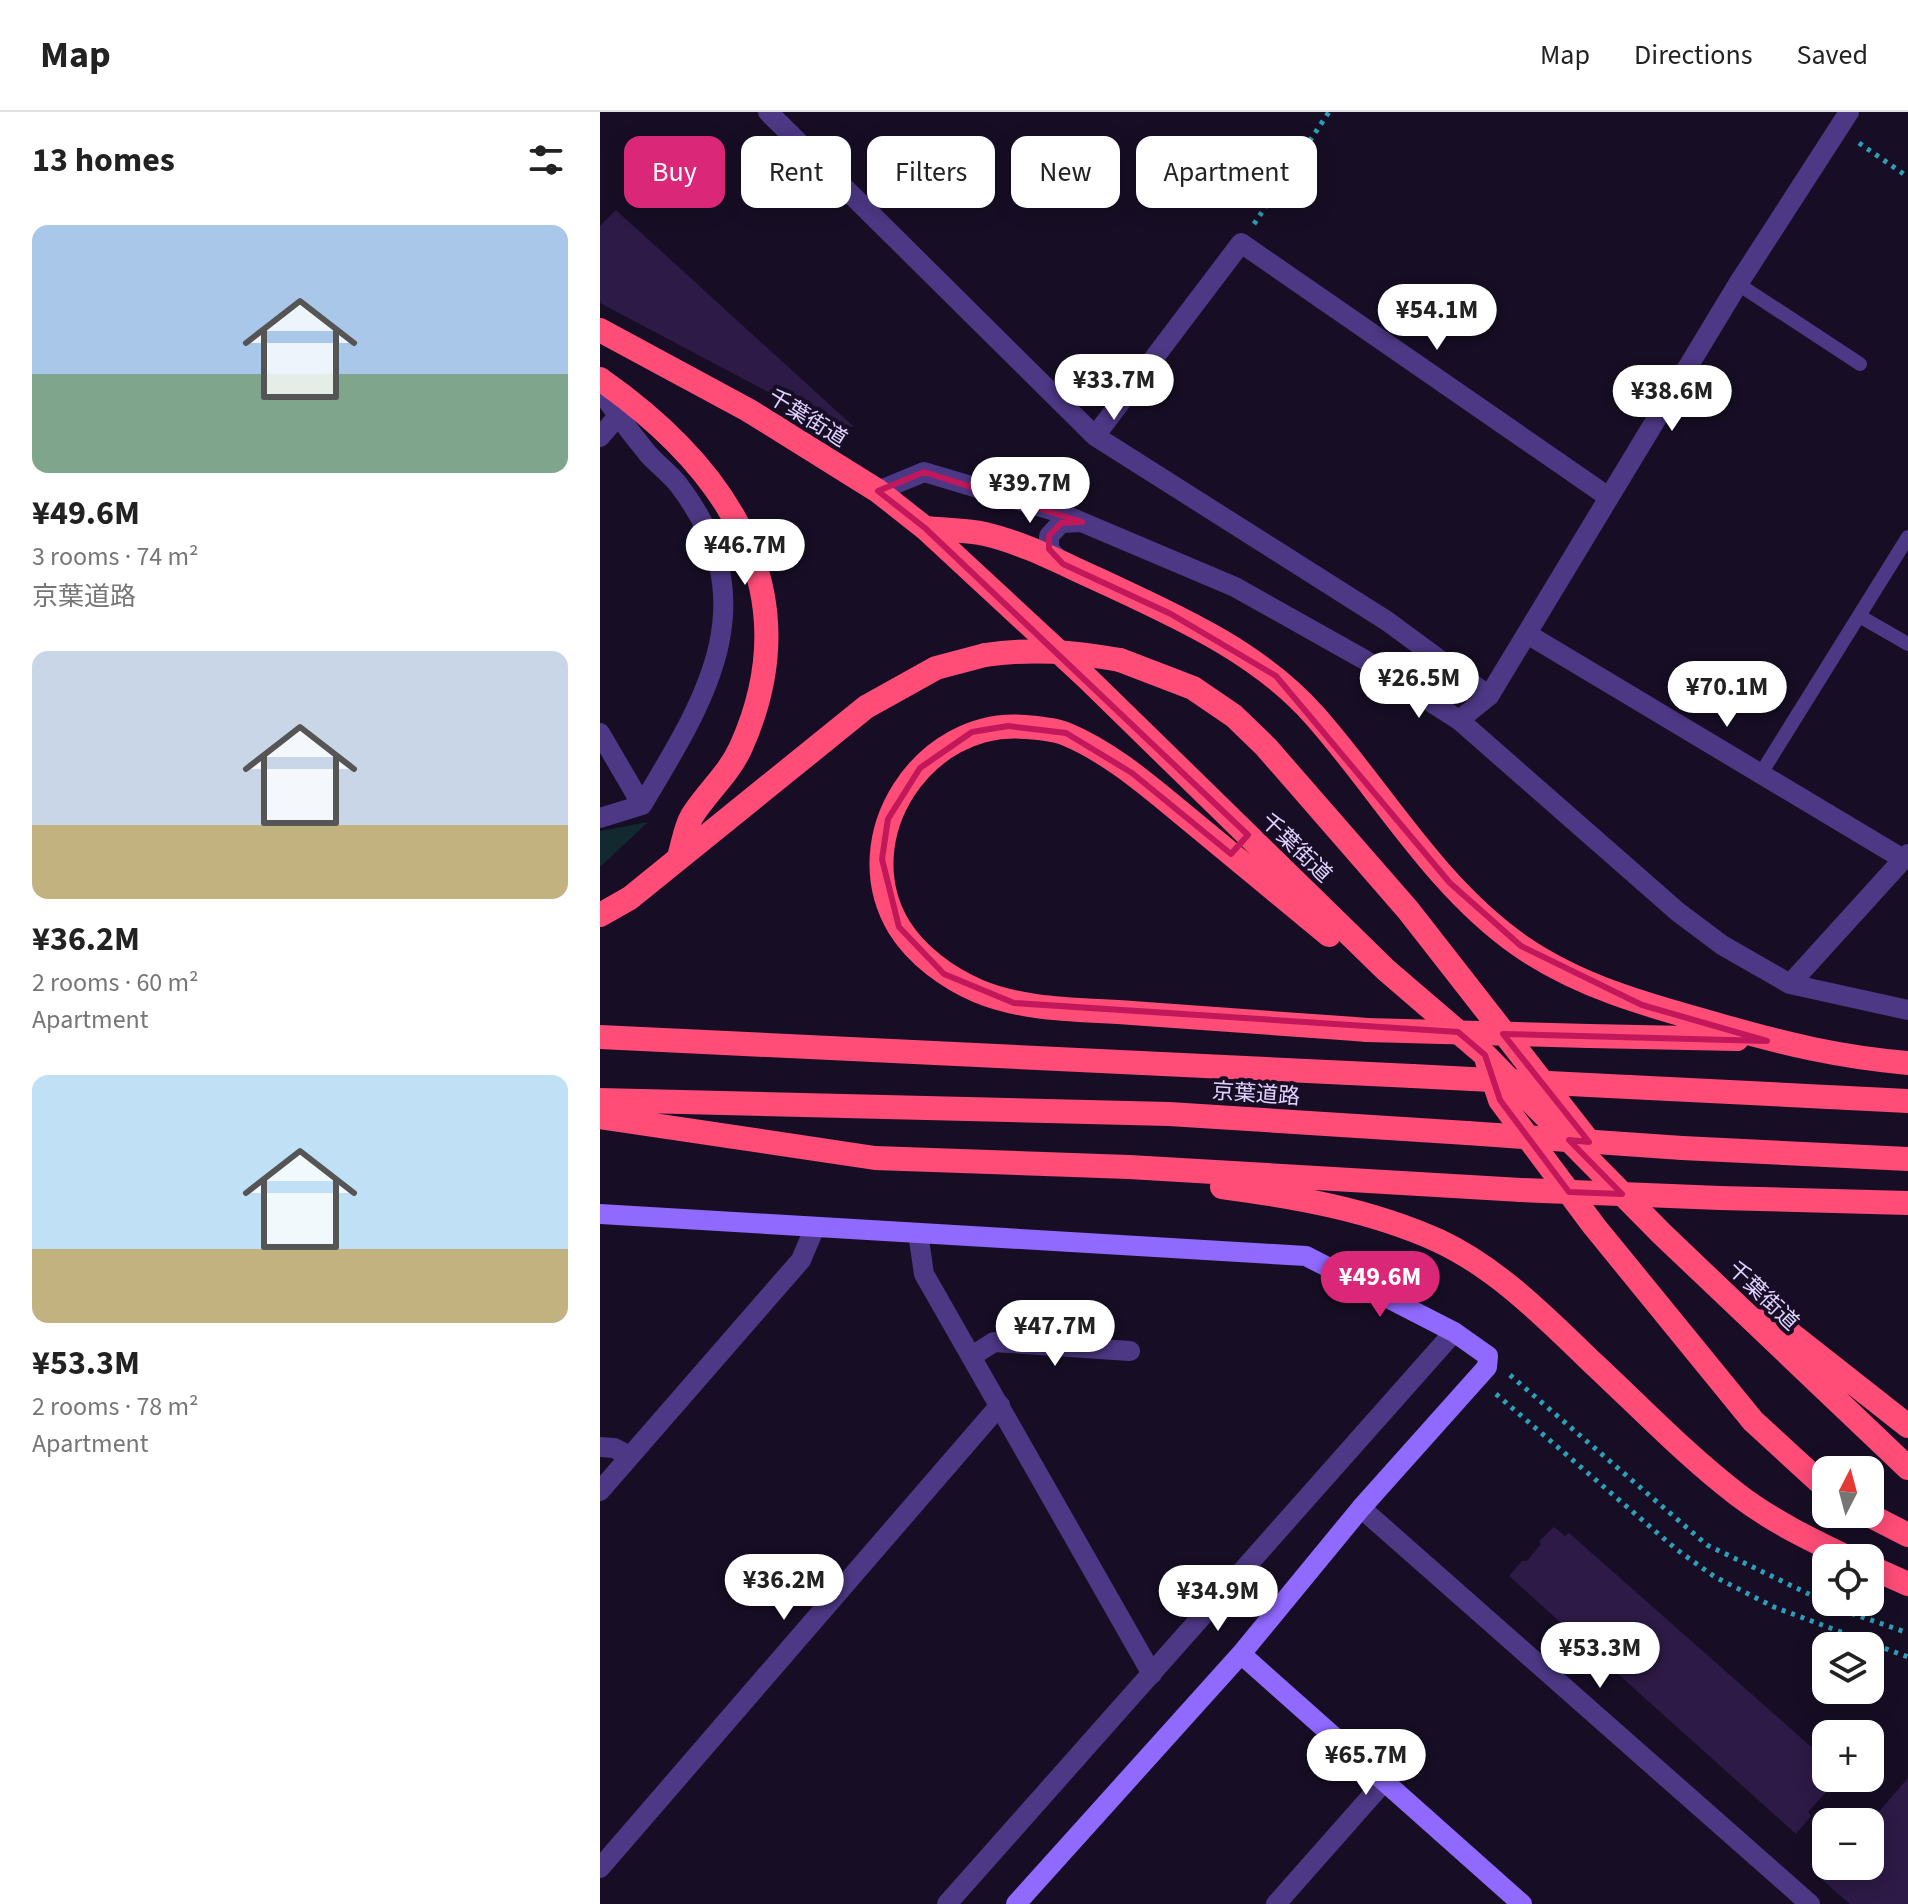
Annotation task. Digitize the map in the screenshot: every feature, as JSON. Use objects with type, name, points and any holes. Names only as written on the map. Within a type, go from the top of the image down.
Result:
[{"type":"highway","name":"千葉街道","points":[[600,330],[748,410],[878,491],[925,528],[1087,678],[1386,970],[1485,1055],[1662,1234],[1908,1468]]},
{"type":"highway","points":[[600,379],[644,410],[693,457],[747,540],[761,578],[768,617],[763,686],[752,721],[723,779],[691,818],[679,857]]},
{"type":"highway","points":[[925,528],[983,534],[1063,564],[1171,614],[1276,676],[1314,715],[1450,883],[1480,915],[1521,946],[1642,1005],[1767,1041],[1849,1057],[1908,1063]]},
{"type":"highway","points":[[600,915],[630,898],[866,707],[936,668],[985,655],[1040,650],[1120,660],[1193,688],[1234,716],[1266,747],[1408,910],[1662,1234],[1908,1426]]},
{"type":"highway","points":[[1386,970],[1343,947],[1132,773],[1066,733],[1008,726],[972,732],[941,748],[920,768],[902,790],[888,819],[882,859],[887,894],[899,927],[944,974],[1014,1003],[1367,1030],[1767,1041]]},
{"type":"highway","name":"京葉道路","points":[[600,1037],[1908,1101]]},
{"type":"highway","points":[[1485,1055],[1500,1100],[1594,1226],[1753,1421],[1812,1475]]},
{"type":"highway","name":"京葉道路","points":[[600,1100],[1169,1114],[1682,1148],[1908,1159]]},
{"type":"highway","points":[[600,1117],[875,1158],[1129,1167],[1521,1190],[1908,1203]]},
{"type":"highway","points":[[1129,1167],[1180,1182],[1322,1204],[1386,1220],[1441,1242],[1488,1271],[1534,1307],[1698,1462],[1740,1497],[1820,1544]]},
{"type":"highway","points":[[1884,1523],[1908,1535]]},
{"type":"highway","points":[[1884,1573],[1908,1584]]},
{"type":"street","points":[[768,112],[1095,436],[1387,621],[1489,696]]},
{"type":"street","points":[[1459,720],[1489,696],[1529,635],[1607,496],[1844,120]]},
{"type":"street","points":[[1095,436],[1241,243],[1607,496]]},
{"type":"street","points":[[600,390],[618,416],[677,482],[697,512],[714,552],[724,595],[722,639],[705,693],[642,805],[600,818]]},
{"type":"street","points":[[600,437],[618,416]]},
{"type":"street","points":[[878,491],[924,472],[1082,522],[1235,587],[1365,660],[1459,720],[1678,912],[1722,945],[1790,984],[1908,1010]]},
{"type":"street","points":[[1063,564],[1049,549],[1049,536],[1061,523],[1082,522]]},
{"type":"street","points":[[1529,635],[1760,775],[1906,857],[1790,984]]},
{"type":"street","points":[[600,733],[642,805]]},
{"type":"street","points":[[600,1214],[1306,1256],[1454,1332],[1488,1356],[1487,1367],[1361,1508],[1241,1654],[1016,1904]]},
{"type":"street","points":[[600,1491],[801,1260],[815,1227]]},
{"type":"street","points":[[918,1233],[924,1274],[1152,1674]]},
{"type":"street","points":[[947,1904],[1454,1332]]},
{"type":"street","points":[[972,1356],[994,1342],[1130,1351]]},
{"type":"street","points":[[600,1868],[1000,1405]]},
{"type":"street","points":[[600,1447],[614,1448],[630,1456]]},
{"type":"street","points":[[1361,1508],[1787,1897],[1810,1904]]},
{"type":"street","points":[[1241,1654],[1522,1904]]},
{"type":"street","points":[[1276,1904],[1383,1783]]},
{"type":"lane","points":[[1738,284],[1860,364]]},
{"type":"lane","points":[[1760,775],[1908,537]]},
{"type":"lane","points":[[1861,617],[1908,644]]},
{"type":"path","points":[[1241,243],[1329,112]]},
{"type":"path","points":[[1844,120],[1908,177]]},
{"type":"path","points":[[1488,1356],[1707,1545],[1842,1610],[1908,1633]]},
{"type":"path","points":[[1511,1375],[1496,1393],[1676,1549],[1715,1577],[1785,1612],[1908,1657]]},
{"type":"highlighted area","points":[[924,472],[1082,522],[1061,523],[1049,536],[1049,549],[1063,564],[1171,614],[1276,676],[1450,883],[1521,946],[1642,1005],[1767,1041],[1503,1034],[1589,1142],[1569,1140],[1622,1194],[1569,1192],[1500,1100],[1485,1055],[1458,1032],[1014,1003],[944,974],[919,951],[899,927],[882,859],[888,819],[920,768],[972,732],[1008,726],[1066,733],[1132,773],[1231,854],[1248,835],[925,528],[878,491]]},
{"type":"green space","points":[[648,822],[600,867],[600,831]]},
{"type":"building","points":[[616,210],[853,426],[844,432],[600,303],[600,226]]},
{"type":"building","points":[[1554,1527],[1565,1536],[1569,1533],[1812,1748],[1812,1792],[1826,1792],[1808,1812],[1811,1816],[1796,1834],[1509,1576],[1522,1561],[1527,1561],[1541,1544],[1539,1541]]},
{"type":"building","points":[[1908,1778],[1908,1904],[1850,1904],[1822,1880],[1884,1880],[1882,1808]]}]
